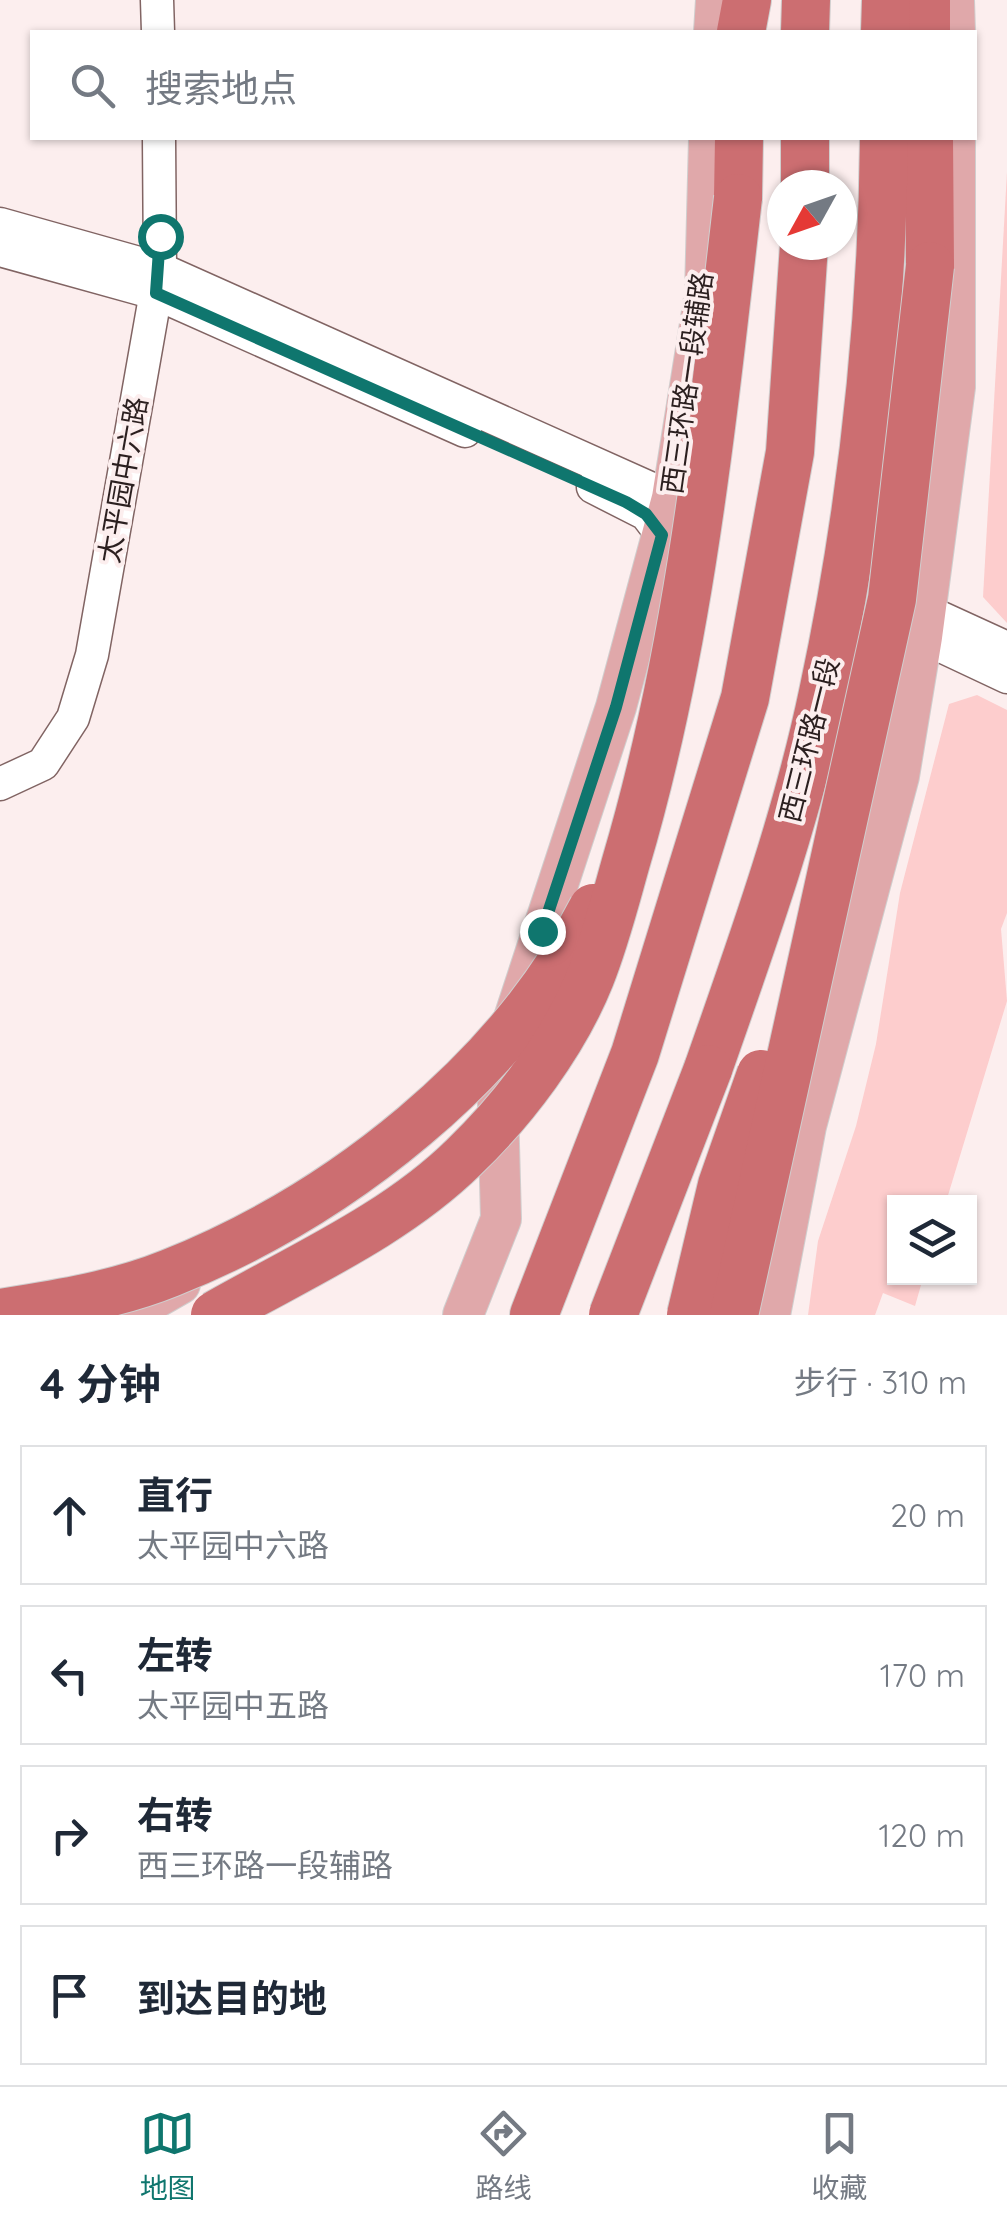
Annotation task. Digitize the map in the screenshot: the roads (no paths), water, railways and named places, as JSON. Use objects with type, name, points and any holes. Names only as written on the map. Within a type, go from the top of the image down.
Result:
[{"type":"highway","points":[[741,30],[747,0]]},
{"type":"highway","points":[[806,0],[806,30]]},
{"type":"highway","points":[[886,0],[886,30]]},
{"type":"highway","points":[[926,0],[926,30]]},
{"type":"highway","points":[[215,1315],[374,1225],[437,1183],[504,1113],[544,1061],[589,980],[656,763],[714,426],[738,198],[738,140]]},
{"type":"highway","points":[[805,140],[805,170]]},
{"type":"highway","name":"西三环路一段","points":[[613,1315],[708,1069],[771,890],[823,694],[862,459],[882,257],[884,140]]},
{"type":"highway","points":[[734,1315],[892,599],[930,266],[929,140]]},
{"type":"highway","points":[[534,1315],[636,1054],[745,698],[790,452],[803,260]]},
{"type":"highway","points":[[0,1313],[79,1301],[170,1273],[319,1194],[412,1130],[466,1083],[576,942],[640,815]]},
{"type":"highway","points":[[692,1315],[722,1185],[828,880]]},
{"type":"main road","points":[[714,30],[716,0]]},
{"type":"main road","points":[[954,0],[955,30]]},
{"type":"main road","name":"西三环路一段辅路","points":[[463,1315],[500,1219],[497,1070],[616,707],[667,516],[705,293],[709,140]]},
{"type":"main road","points":[[770,1315],[806,1126],[899,776],[924,624],[955,386],[955,140]]},
{"type":"main road","points":[[126,1315],[313,1208],[417,1141],[497,1070]]},
{"type":"street","points":[[157,0],[158,30]]},
{"type":"street","name":"太平园中六路","points":[[0,784],[43,764],[73,718],[92,655],[158,281],[158,140]]},
{"type":"street","points":[[0,224],[158,281],[667,516]]},
{"type":"street","points":[[0,250],[158,281]]},
{"type":"street","points":[[924,624],[1007,648]]},
{"type":"street","points":[[924,624],[1007,677]]}]
